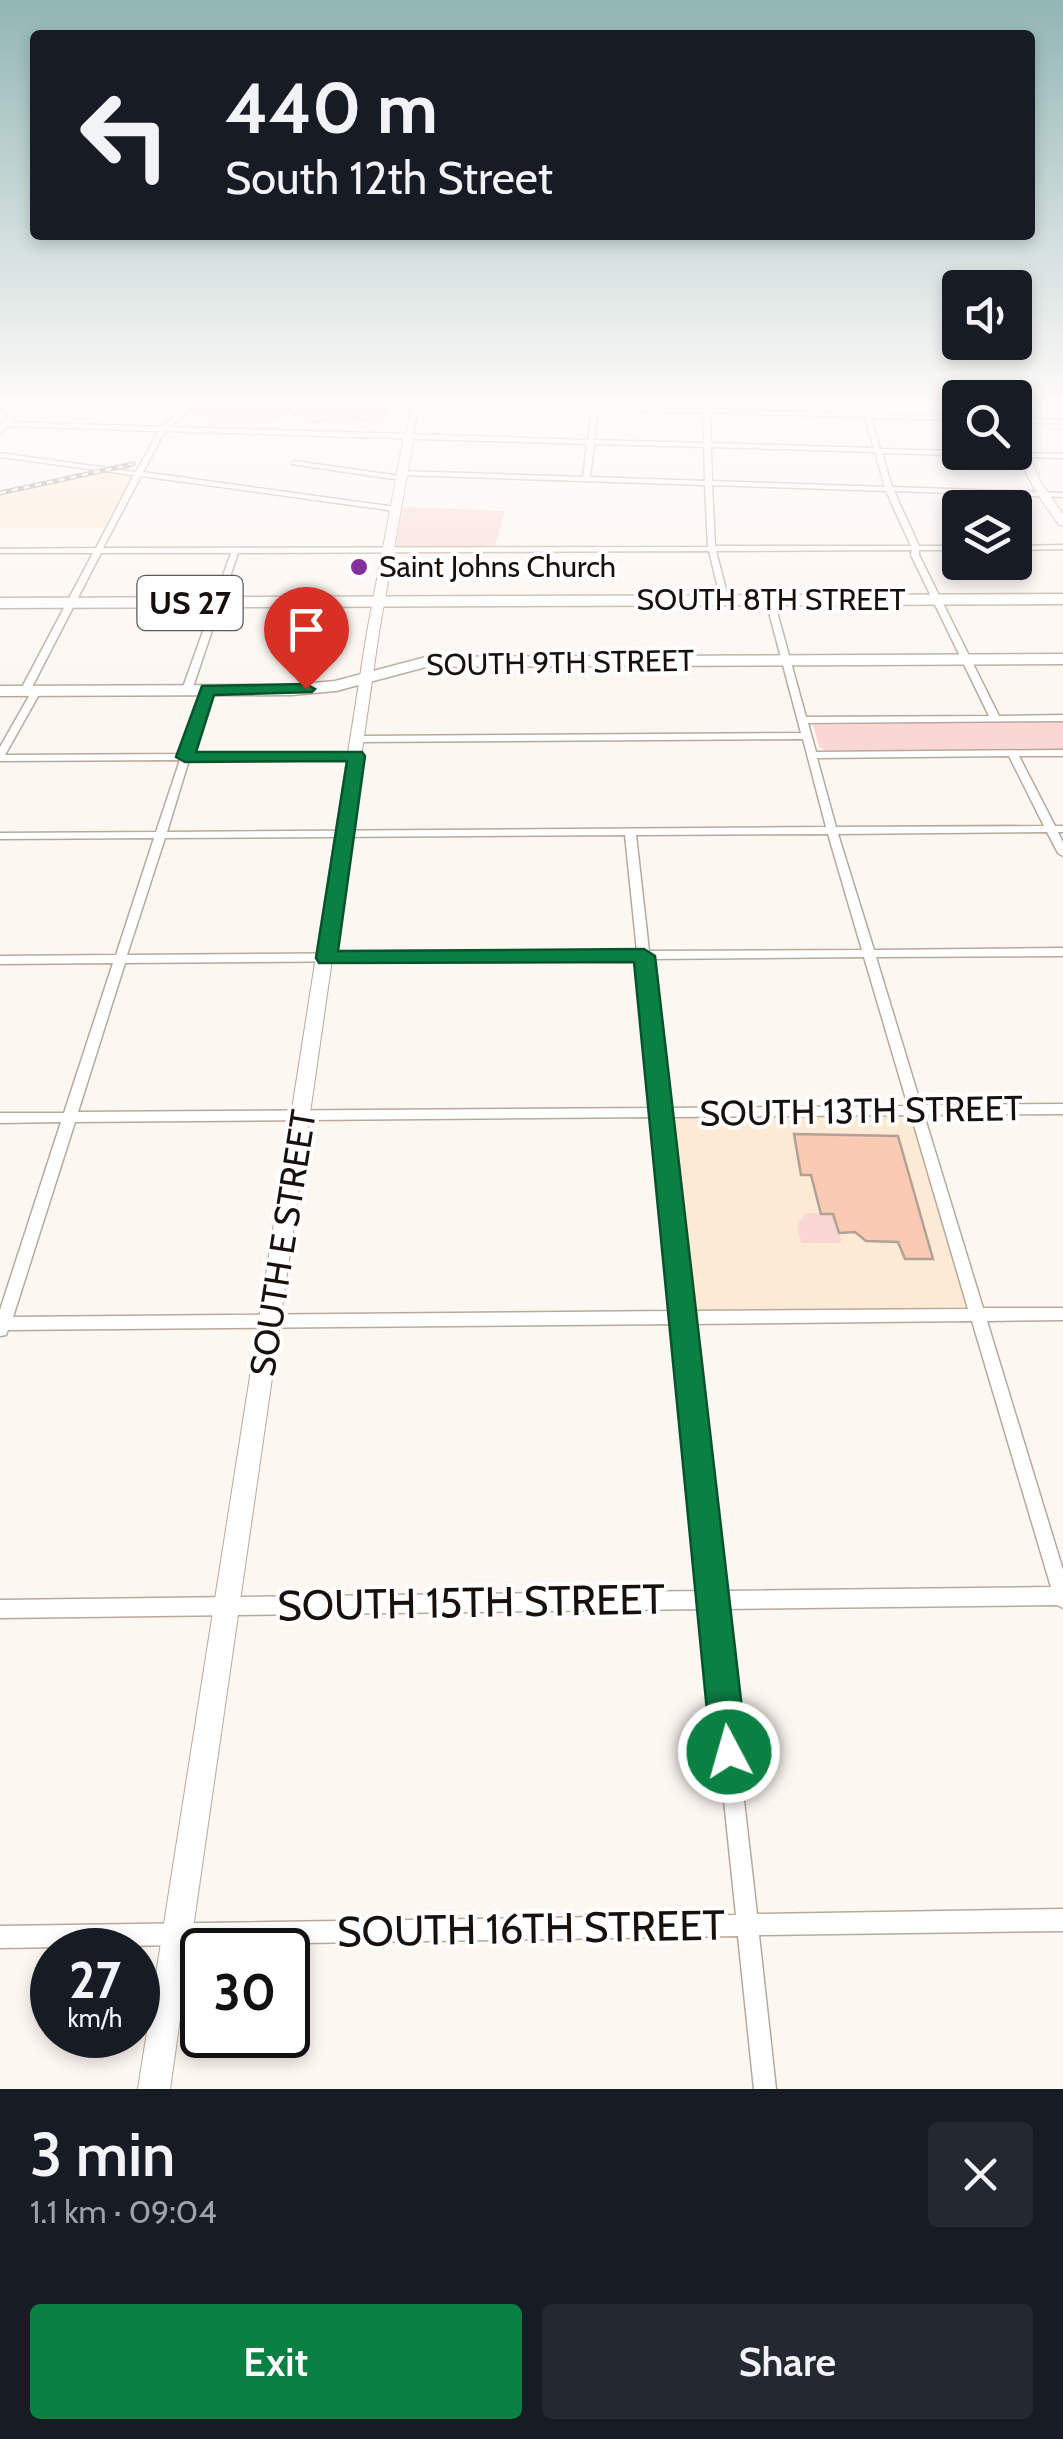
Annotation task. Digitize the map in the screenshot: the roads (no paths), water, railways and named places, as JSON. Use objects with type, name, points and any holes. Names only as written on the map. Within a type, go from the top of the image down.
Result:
[{"type":"highway","name":"SOUTH 8TH STREET","points":[[0,603],[1063,599]]},
{"type":"highway","name":"SOUTH 9TH STREET","points":[[0,691],[306,689],[426,662],[1063,660]]},
{"type":"main road","points":[[1045,498],[1063,522]]},
{"type":"street","points":[[125,498],[0,757],[185,757],[358,747],[806,736]]},
{"type":"street","points":[[317,498],[394,509]]},
{"type":"street","name":"SOUTH E STREET","points":[[154,2089],[396,498]]},
{"type":"street","points":[[709,498],[712,548],[725,601]]},
{"type":"street","points":[[893,498],[916,548],[915,555],[996,718]]},
{"type":"street","points":[[1032,548],[1063,547]]},
{"type":"street","points":[[0,551],[942,548]]},
{"type":"street","points":[[187,690],[235,550]]},
{"type":"street","points":[[770,600],[832,830],[1063,1597]]},
{"type":"street","points":[[208,690],[1,1327],[271,1320],[1063,1314]]},
{"type":"street","points":[[802,720],[1063,718]]},
{"type":"street","points":[[812,755],[1063,753]]},
{"type":"street","points":[[1013,754],[1057,829],[1063,854]]},
{"type":"street","points":[[0,836],[1057,829]]},
{"type":"street","points":[[630,832],[765,2089]]},
{"type":"street","points":[[0,960],[1063,952]]},
{"type":"street","name":"SOUTH 13TH STREET","points":[[0,1118],[1063,1108]]},
{"type":"street","name":"SOUTH 15TH STREET","points":[[0,1608],[1063,1597]]},
{"type":"street","name":"SOUTH 16TH STREET","points":[[0,1937],[1063,1920]]},
{"type":"place","name":"Saint Johns Church","points":[[359,567]]}]
